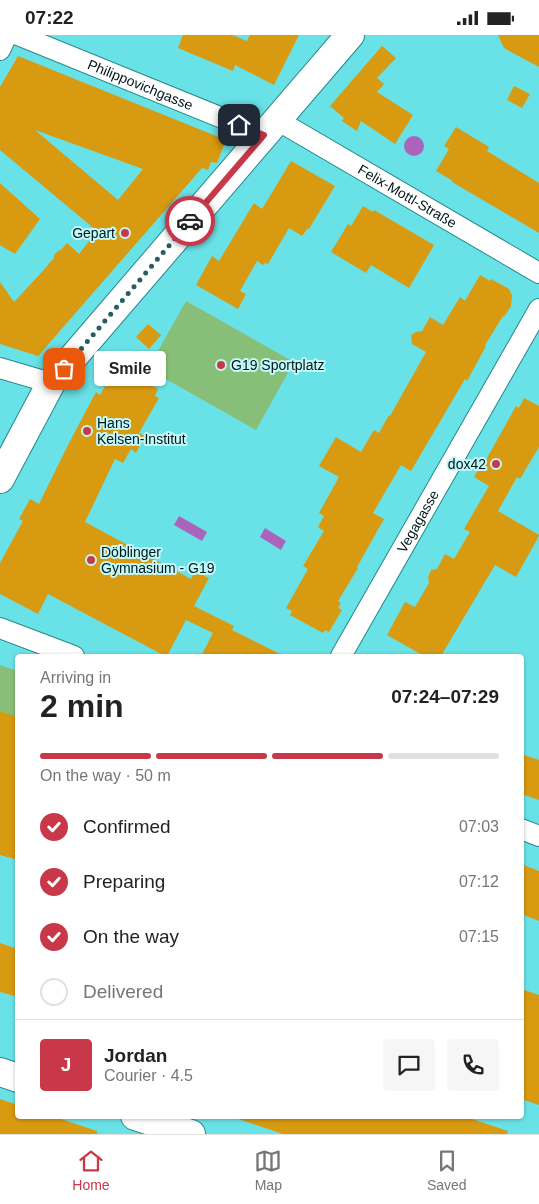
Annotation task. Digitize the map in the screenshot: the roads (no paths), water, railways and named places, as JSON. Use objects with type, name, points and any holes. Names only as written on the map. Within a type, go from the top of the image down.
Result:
[{"type":"street","points":[[0,49],[7,35]]},
{"type":"street","name":"Philippovichgasse","points":[[18,35],[270,127]]},
{"type":"street","points":[[0,479],[51,383],[350,35]]},
{"type":"street","name":"Felix-Mottl-Straße","points":[[270,127],[539,273]]},
{"type":"street","name":"Vegagasse","points":[[342,654],[539,309]]},
{"type":"street","points":[[0,368],[51,383]]},
{"type":"street","points":[[0,628],[69,654]]},
{"type":"street","points":[[524,830],[539,836]]},
{"type":"street","points":[[0,1072],[15,1077]]},
{"type":"street","points":[[148,1119],[180,1126]]},
{"type":"place","name":"Gepart","points":[[125,233]]},
{"type":"place","name":"G19 Sportplatz","points":[[221,365]]},
{"type":"place","name":"Smile","points":[[64,369]]},
{"type":"place","name":"Hans Kelsen-Institut","points":[[87,431]]},
{"type":"place","name":"dox42","points":[[496,464]]},
{"type":"place","name":"Döblinger Gymnasium - G19","points":[[91,560]]}]
